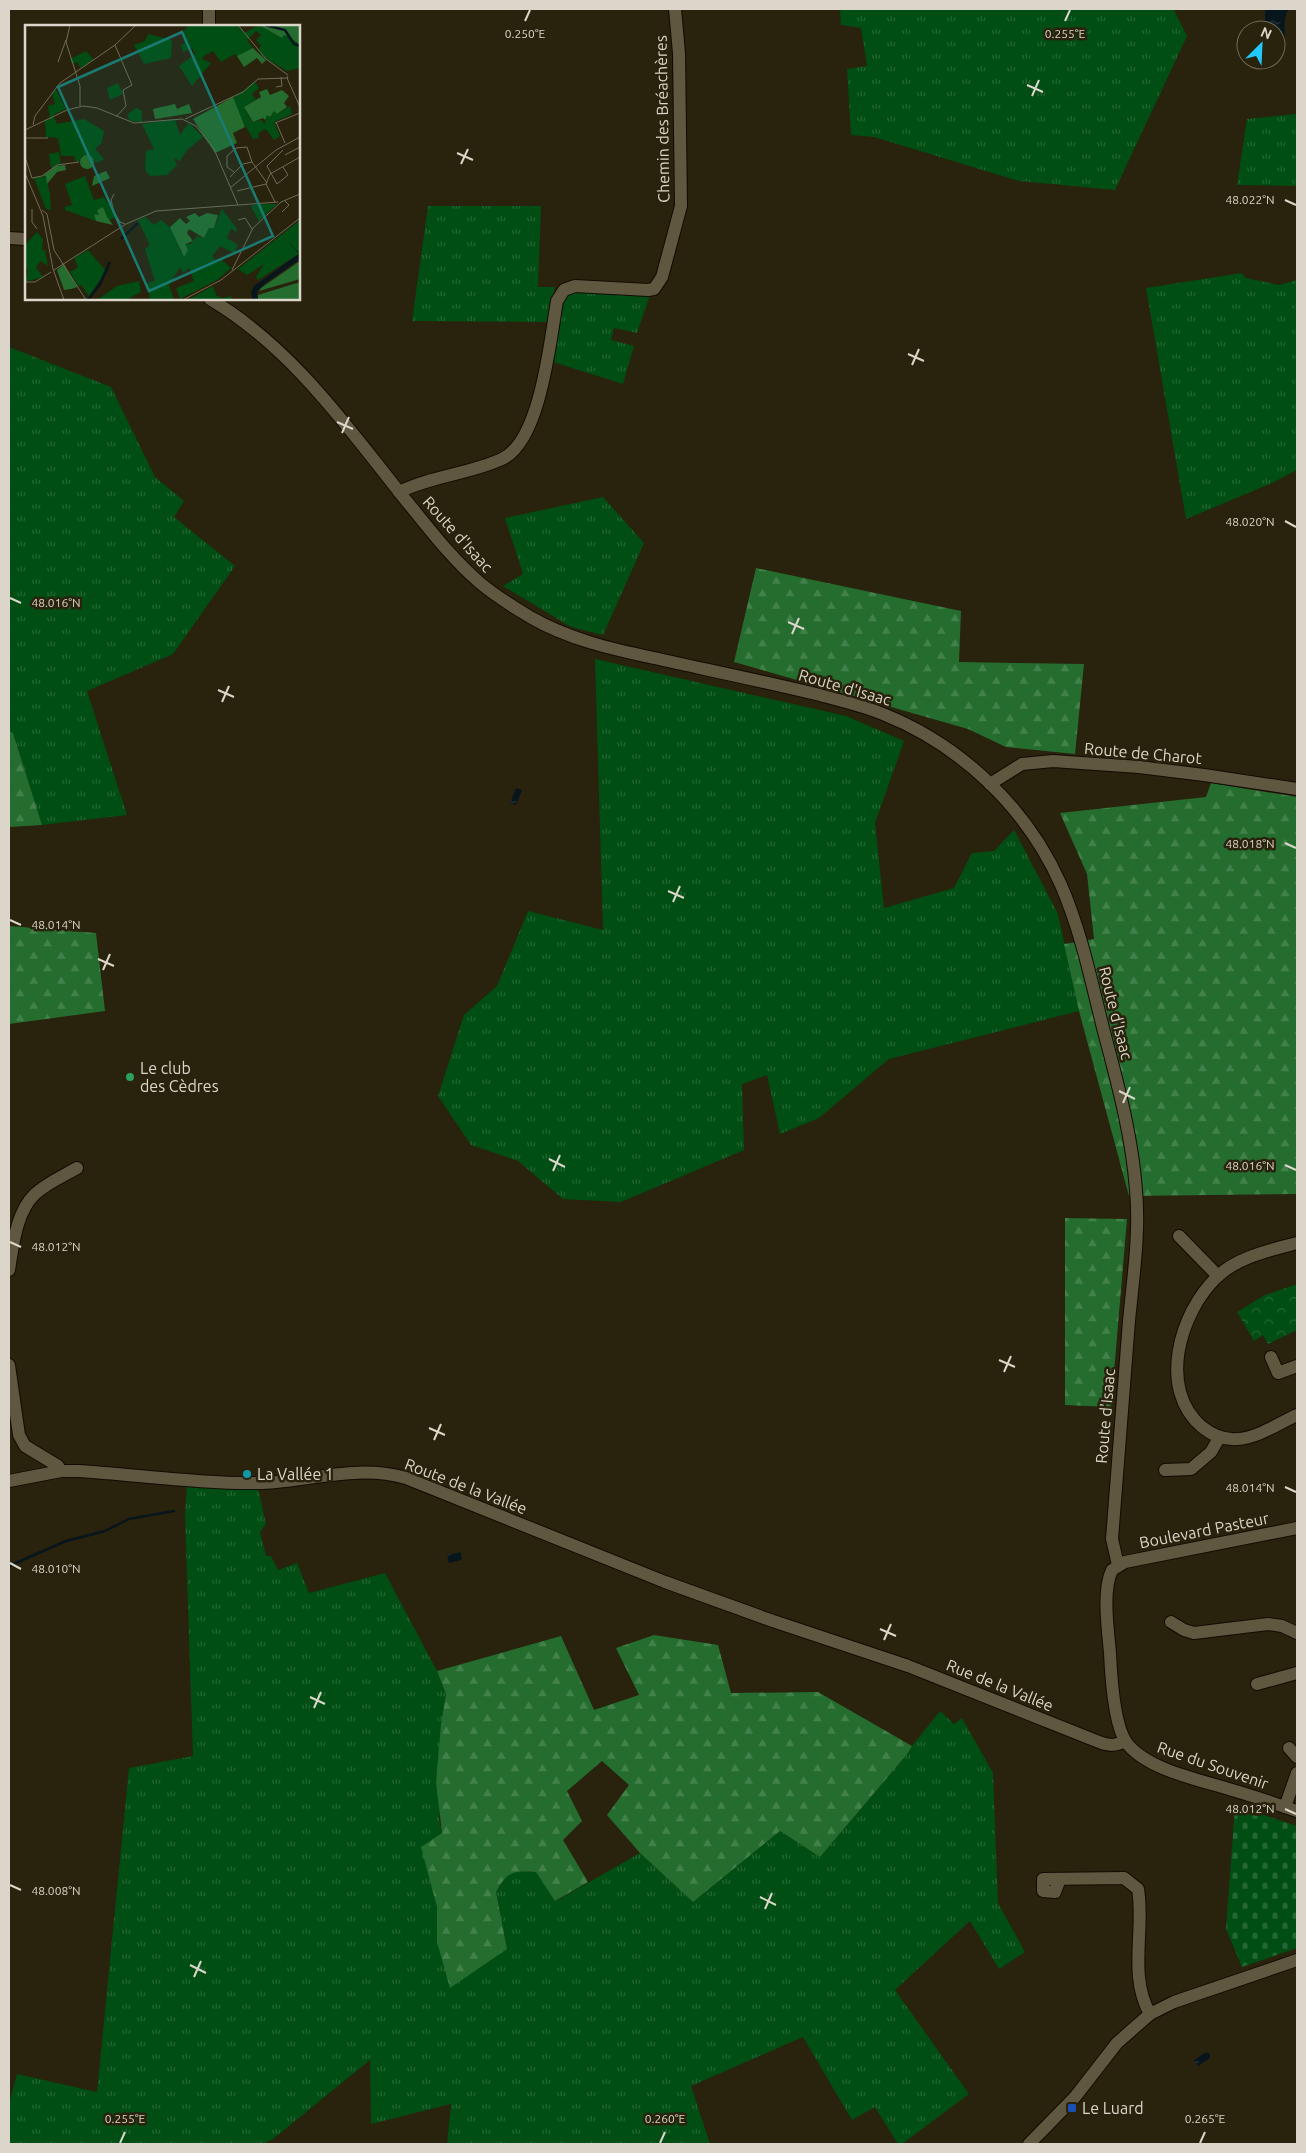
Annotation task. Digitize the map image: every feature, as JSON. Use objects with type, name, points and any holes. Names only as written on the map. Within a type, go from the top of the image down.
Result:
[{"type":"street","points":[[209,9],[209,25]]},
{"type":"street","name":"Chemin des Bréachères","points":[[400,492],[503,459],[523,438],[538,407],[557,301],[564,290],[575,286],[648,290],[654,289],[662,277],[681,206],[679,53],[675,9]]},
{"type":"street","points":[[9,238],[25,239]]},
{"type":"street","name":"Route d'Isaac","points":[[211,300],[263,336],[285,356],[304,376],[441,544],[478,581],[505,601],[548,627],[606,648],[790,688],[882,713],[926,735],[953,752],[990,784],[1028,827],[1050,863],[1069,904],[1080,938],[1123,1105],[1132,1157],[1136,1191],[1135,1259],[1112,1539],[1118,1565]]},
{"type":"street","name":"Route de Charot","points":[[990,784],[1022,764],[1053,762],[1148,768],[1297,789]]},
{"type":"street","points":[[9,1270],[16,1232],[25,1207],[33,1196],[45,1186],[77,1168]]},
{"type":"street","points":[[1179,1236],[1218,1276]]},
{"type":"street","points":[[1297,1243],[1252,1256],[1218,1276],[1192,1307],[1180,1344],[1178,1367],[1180,1390],[1186,1408],[1194,1419],[1219,1438],[1237,1439],[1256,1434],[1297,1415]]},
{"type":"street","points":[[1271,1357],[1278,1373],[1297,1366]]},
{"type":"street","points":[[9,1365],[19,1435],[26,1446],[58,1466],[61,1471]]},
{"type":"street","points":[[1165,1470],[1190,1469],[1212,1452],[1219,1438]]},
{"type":"street","name":"Route de la Vallée","points":[[9,1481],[61,1471],[245,1482],[288,1481],[362,1471],[391,1474],[406,1478],[665,1582],[772,1621],[863,1649]]},
{"type":"street","name":"Boulevard Pasteur","points":[[1118,1565],[1125,1562],[1297,1528]]},
{"type":"street","points":[[1118,1565],[1112,1570],[1108,1586],[1108,1626],[1114,1697],[1125,1741]]},
{"type":"street","points":[[1171,1622],[1184,1630],[1194,1633],[1268,1624],[1282,1626],[1297,1633]]},
{"type":"street","name":"Rue de la Vallée","points":[[863,1649],[957,1684],[1109,1746],[1125,1741]]},
{"type":"street","points":[[1257,1684],[1297,1673]]},
{"type":"street","name":"Rue du Souvenir","points":[[1125,1741],[1141,1756],[1171,1770],[1291,1809]]},
{"type":"street","points":[[1291,1809],[1297,1773]]},
{"type":"street","points":[[1060,1879],[1124,1878],[1138,1889],[1140,1901],[1137,1966],[1140,1986],[1150,2014]]},
{"type":"street","points":[[1029,2144],[1075,2096],[1121,2039],[1150,2014],[1170,2003],[1297,1960]]},
{"type":"green space","points":[[840,9],[1174,10],[1187,36],[1115,190],[1019,181],[874,137],[851,135],[847,69],[867,66],[861,28],[841,25]]},
{"type":"green space","points":[[1297,93],[1297,186],[1237,185],[1247,119],[1296,114]]},
{"type":"green space","points":[[428,206],[541,206],[538,287],[555,287],[547,322],[412,321]]},
{"type":"green space","points":[[1241,273],[1246,278],[1279,285],[1297,280],[1297,470],[1272,483],[1186,519],[1146,288]]},
{"type":"green space","points":[[572,290],[651,292],[637,333],[614,328],[611,340],[634,346],[623,384],[550,361],[564,295]]},
{"type":"green space","points":[[9,347],[111,387],[155,477],[184,501],[174,517],[235,566],[173,654],[87,691],[127,815],[42,825],[13,733],[9,731]]},
{"type":"green space","points":[[603,497],[644,543],[603,635],[571,627],[503,586],[523,574],[505,518]]},
{"type":"green space","points":[[756,568],[961,611],[959,662],[1084,664],[1075,754],[1006,747],[968,729],[734,662]]},
{"type":"green space","points":[[595,659],[846,716],[904,741],[875,823],[884,908],[954,888],[972,853],[994,851],[1014,830],[1058,914],[1079,1011],[889,1059],[819,1118],[780,1134],[767,1075],[742,1084],[744,1150],[621,1202],[563,1199],[518,1161],[471,1145],[438,1096],[464,1015],[497,986],[528,911],[603,930]]},
{"type":"green space","points":[[9,731],[13,733],[42,825],[9,827]]},
{"type":"green space","points":[[1211,783],[1297,797],[1297,1194],[1129,1196],[1079,1011],[1064,944],[1094,939],[1087,874],[1060,813],[1206,797]]},
{"type":"green space","points":[[9,926],[96,933],[105,1011],[9,1024]]},
{"type":"green space","points":[[1065,1218],[1127,1219],[1111,1407],[1065,1405]]},
{"type":"green space","points":[[1297,1284],[1297,1330],[1268,1344],[1263,1335],[1254,1341],[1237,1312],[1265,1295]]},
{"type":"green space","points":[[187,1484],[258,1488],[266,1524],[260,1532],[266,1556],[271,1556],[278,1570],[297,1563],[309,1593],[385,1573],[437,1671],[446,1694],[441,1724],[439,1820],[442,1833],[422,1847],[437,1907],[437,1942],[507,1949],[496,1892],[508,1876],[516,1872],[536,1872],[556,1901],[640,1853],[693,1902],[780,1831],[820,1857],[908,1753],[940,1711],[954,1724],[962,1718],[993,1773],[998,1903],[1025,1952],[999,1969],[970,1921],[895,1990],[969,2094],[902,2144],[898,2144],[875,2107],[852,2120],[803,2037],[691,2086],[710,2144],[447,2144],[451,2104],[371,2124],[370,2060],[273,2139],[263,2144],[9,2144],[9,2104],[17,2074],[97,2092],[129,1768],[193,1756],[185,1517]]},
{"type":"green space","points":[[654,1635],[718,1645],[731,1693],[818,1692],[912,1746],[820,1857],[780,1831],[693,1902],[640,1853],[607,1815],[629,1785],[602,1761],[567,1791],[582,1821],[563,1840],[588,1882],[555,1901],[536,1872],[522,1871],[507,1876],[496,1892],[507,1949],[450,1988],[437,1942],[437,1907],[421,1847],[442,1833],[436,1782],[441,1724],[446,1694],[437,1671],[561,1636],[594,1710],[639,1695],[616,1648]]},
{"type":"green space","points":[[1235,1806],[1248,1810],[1250,1814],[1257,1816],[1261,1814],[1297,1826],[1297,1948],[1242,1967],[1226,1929]]},
{"type":"water","points":[[1265,9],[1289,9],[1285,20],[1265,20]]},
{"type":"water","points":[[516,788],[522,790],[516,805],[510,803]]},
{"type":"water","points":[[461,1552],[462,1560],[449,1563],[447,1555]]},
{"type":"water","points":[[1206,2052],[1210,2054],[1210,2058],[1198,2066],[1194,2060]]},
{"type":"waterway","points":[[9,1566],[66,1541],[105,1531],[129,1519],[174,1511]]},
{"type":"place","name":"Le club des Cèdres","points":[[130,1077]]},
{"type":"place","name":"La Vallée 1","points":[[247,1474]]},
{"type":"place","name":"Le Luard","points":[[1072,2108]]}]
